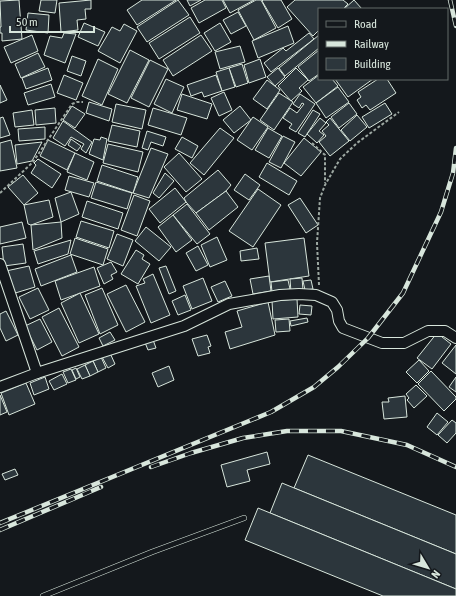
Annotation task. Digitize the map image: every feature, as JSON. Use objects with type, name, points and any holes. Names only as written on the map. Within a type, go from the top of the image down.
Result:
[{"type":"street","points":[[0,264],[37,373]]},
{"type":"street","points":[[0,387],[37,373],[184,326],[229,304],[280,295],[316,295],[332,302],[337,310],[339,321],[343,328],[382,343],[404,343],[428,331],[445,331],[456,338]]},
{"type":"lane","points":[[43,596],[152,552],[244,518]]},
{"type":"path","points":[[0,193],[33,162],[72,104],[83,102]]},
{"type":"path","points":[[316,295],[320,285],[317,243],[320,198],[325,185],[340,159],[357,143],[399,112]]},
{"type":"path","points":[[312,143],[325,155],[325,185]]},
{"type":"building","points":[[19,0],[22,39],[2,41],[2,33],[0,33],[0,1]]},
{"type":"building","points":[[41,0],[57,0],[55,13],[39,11]]},
{"type":"building","points":[[91,0],[91,9],[85,9],[86,19],[77,20],[78,30],[61,32],[59,3]]},
{"type":"building","points":[[142,0],[176,0],[137,25],[127,10]]},
{"type":"building","points":[[178,0],[189,15],[147,42],[137,27]]},
{"type":"building","points":[[187,0],[201,0],[190,6]]},
{"type":"building","points":[[205,0],[222,0],[226,8],[199,23],[191,8]]},
{"type":"building","points":[[223,0],[254,0],[230,13]]},
{"type":"building","points":[[256,0],[261,0],[276,28],[254,40],[238,10]]},
{"type":"building","points":[[281,0],[292,19],[278,28],[262,1]]},
{"type":"building","points":[[295,0],[343,0],[348,4],[344,8],[318,8],[318,31],[313,36],[287,7]]},
{"type":"building","points":[[354,0],[361,8],[345,8]]},
{"type":"building","points":[[238,12],[246,26],[231,34],[223,20]]},
{"type":"building","points":[[28,13],[49,15],[48,33],[26,30]]},
{"type":"building","points":[[190,17],[200,33],[159,59],[149,43]]},
{"type":"building","points":[[84,23],[105,32],[98,46],[78,37]]},
{"type":"building","points":[[220,23],[231,42],[215,51],[204,33]]},
{"type":"building","points":[[124,24],[137,31],[120,63],[98,51],[112,27],[120,31]]},
{"type":"building","points":[[288,26],[294,43],[258,58],[252,41]]},
{"type":"building","points":[[64,33],[76,34],[65,63],[44,55],[50,36],[62,38]]},
{"type":"building","points":[[309,33],[314,39],[271,72],[264,63],[283,48],[286,51]]},
{"type":"building","points":[[32,35],[38,51],[11,63],[4,47]]},
{"type":"building","points":[[201,35],[212,51],[173,76],[163,60]]},
{"type":"building","points":[[318,36],[318,49],[285,76],[279,68]]},
{"type":"building","points":[[240,46],[245,62],[220,69],[215,52]]},
{"type":"building","points":[[130,50],[149,60],[127,103],[108,94]]},
{"type":"building","points":[[318,51],[318,75],[309,81],[298,67]]},
{"type":"building","points":[[38,53],[45,67],[21,78],[15,64]]},
{"type":"building","points":[[72,56],[86,61],[81,76],[67,71]]},
{"type":"building","points":[[98,59],[118,69],[102,105],[82,96]]},
{"type":"building","points":[[260,59],[266,77],[249,83],[244,65]]},
{"type":"building","points":[[150,60],[168,69],[149,107],[131,98]]},
{"type":"building","points":[[242,64],[248,83],[236,87],[229,68]]},
{"type":"building","points":[[48,68],[52,80],[26,89],[22,78]]},
{"type":"building","points":[[229,68],[235,87],[222,91],[216,72]]},
{"type":"building","points":[[278,68],[285,77],[275,86],[267,77]]},
{"type":"building","points":[[296,68],[308,80],[299,88],[302,91],[291,101],[278,86]]},
{"type":"building","points":[[64,75],[83,83],[76,100],[57,93]]},
{"type":"building","points":[[216,75],[222,91],[204,97],[202,92],[191,96],[187,85]]},
{"type":"building","points":[[318,76],[318,80],[333,80],[338,86],[316,103],[303,87]]},
{"type":"building","points":[[166,79],[184,87],[172,113],[154,104]]},
{"type":"building","points":[[267,80],[280,90],[267,109],[253,99]]},
{"type":"building","points":[[336,80],[372,80],[348,97]]},
{"type":"building","points":[[376,80],[388,80],[396,93],[370,110],[366,105],[362,108],[357,100],[361,97],[358,92]]},
{"type":"building","points":[[51,84],[55,97],[28,105],[24,93]]},
{"type":"building","points":[[0,85],[7,100],[0,103]]},
{"type":"building","points":[[338,87],[349,102],[326,118],[316,103]]},
{"type":"building","points":[[224,92],[232,110],[219,116],[211,98]]},
{"type":"building","points":[[279,93],[293,102],[274,130],[260,120]]},
{"type":"building","points":[[182,94],[212,104],[207,119],[177,110]]},
{"type":"building","points":[[300,94],[315,104],[296,132],[289,128],[292,124],[283,118],[290,108],[297,113],[304,104],[302,103],[299,108],[293,104]]},
{"type":"building","points":[[89,102],[112,109],[109,121],[86,113]]},
{"type":"building","points":[[349,103],[357,114],[339,128],[331,117]]},
{"type":"building","points":[[385,103],[392,114],[369,128],[362,117]]},
{"type":"building","points":[[116,104],[146,110],[142,129],[112,122]]},
{"type":"building","points":[[72,106],[85,114],[75,128],[63,120]]},
{"type":"building","points":[[240,106],[251,120],[234,133],[223,120]]},
{"type":"building","points":[[55,108],[56,123],[36,125],[35,110]]},
{"type":"building","points":[[153,108],[187,118],[181,135],[148,125]]},
{"type":"building","points":[[32,110],[34,125],[15,127],[13,113]]},
{"type":"building","points":[[313,110],[320,114],[305,137],[298,133]]},
{"type":"building","points":[[357,115],[367,127],[350,141],[341,130]]},
{"type":"building","points":[[3,117],[10,135],[0,138],[0,118]]},
{"type":"building","points":[[253,117],[268,127],[252,150],[237,140]]},
{"type":"building","points":[[320,118],[326,123],[319,131],[324,135],[317,143],[307,134]]},
{"type":"building","points":[[330,118],[349,141],[330,156],[319,142],[326,136],[322,131],[329,125],[326,122]]},
{"type":"building","points":[[63,121],[92,142],[86,153],[81,149],[84,144],[71,137],[65,146],[53,138]]},
{"type":"building","points":[[112,125],[140,131],[137,147],[108,141]]},
{"type":"building","points":[[45,127],[45,139],[19,141],[18,129]]},
{"type":"building","points":[[220,128],[234,138],[204,175],[190,163]]},
{"type":"building","points":[[268,128],[282,136],[269,158],[255,150]]},
{"type":"building","points":[[147,131],[166,137],[163,146],[151,142],[148,150],[142,148]]},
{"type":"building","points":[[283,136],[295,142],[281,168],[269,162]]},
{"type":"building","points":[[101,137],[107,139],[103,160],[89,154],[94,139],[100,140]]},
{"type":"building","points":[[182,137],[198,146],[192,158],[175,149]]},
{"type":"building","points":[[304,138],[321,152],[301,176],[284,163]]},
{"type":"building","points":[[71,139],[81,146],[77,151],[68,145]]},
{"type":"building","points":[[11,140],[17,168],[0,171],[0,143]]},
{"type":"building","points":[[48,140],[75,153],[67,170],[40,156]]},
{"type":"building","points":[[42,142],[32,161],[17,164],[15,145]]},
{"type":"building","points":[[108,144],[143,152],[138,172],[103,163]]},
{"type":"building","points":[[151,148],[168,154],[149,198],[133,193]]},
{"type":"building","points":[[75,153],[94,162],[87,180],[67,172]]},
{"type":"building","points":[[179,153],[202,179],[186,192],[164,167]]},
{"type":"building","points":[[38,159],[61,174],[52,188],[31,173],[36,165],[34,163]]},
{"type":"building","points":[[267,163],[297,181],[289,195],[259,177]]},
{"type":"building","points":[[102,165],[138,177],[133,193],[97,181]]},
{"type":"building","points":[[218,170],[231,185],[226,191],[196,213],[184,198]]},
{"type":"building","points":[[165,173],[174,181],[159,198],[153,193]]},
{"type":"building","points":[[245,174],[260,185],[249,200],[234,190]]},
{"type":"building","points":[[23,175],[38,193],[24,205],[8,187]]},
{"type":"building","points":[[69,176],[94,183],[89,197],[65,190]]},
{"type":"building","points":[[96,182],[132,193],[127,209],[91,198]]},
{"type":"building","points":[[175,188],[186,202],[160,223],[149,209]]},
{"type":"building","points":[[258,189],[281,205],[253,247],[229,231]]},
{"type":"building","points":[[226,191],[238,207],[209,230],[196,213]]},
{"type":"building","points":[[71,192],[79,214],[61,222],[55,198]]},
{"type":"building","points":[[134,195],[150,201],[137,236],[121,230]]},
{"type":"building","points":[[300,198],[318,225],[306,233],[288,205]]},
{"type":"building","points":[[49,200],[53,217],[31,225],[28,224],[24,205]]},
{"type":"building","points":[[87,201],[123,213],[118,229],[82,217]]},
{"type":"building","points":[[187,204],[210,234],[197,244],[173,215]]},
{"type":"building","points":[[173,215],[192,240],[176,252],[158,227]]},
{"type":"building","points":[[81,221],[114,231],[109,248],[76,237]]},
{"type":"building","points":[[22,222],[26,238],[0,244],[0,227]]},
{"type":"building","points":[[61,222],[62,238],[33,250],[31,225]]},
{"type":"building","points":[[146,227],[171,247],[159,261],[135,241]]},
{"type":"building","points":[[117,234],[133,240],[123,266],[107,259]]},
{"type":"building","points":[[217,237],[227,260],[210,267],[201,245]]},
{"type":"building","points":[[75,238],[108,249],[103,265],[70,254]]},
{"type":"building","points":[[304,238],[309,276],[270,282],[265,243]]},
{"type":"building","points":[[71,240],[68,254],[38,264],[34,251]]},
{"type":"building","points":[[23,244],[26,263],[4,266],[2,247]]},
{"type":"building","points":[[198,246],[208,265],[196,271],[186,253]]},
{"type":"building","points":[[257,248],[259,259],[241,261],[240,251]]},
{"type":"building","points":[[136,250],[144,255],[142,259],[150,264],[138,284],[121,274]]},
{"type":"building","points":[[71,255],[77,272],[41,286],[35,269]]},
{"type":"building","points":[[111,262],[117,272],[111,275],[113,279],[104,284],[97,268]]},
{"type":"building","points":[[29,266],[35,287],[12,294],[6,271]]},
{"type":"building","points":[[166,266],[176,291],[169,294],[159,268]]},
{"type":"building","points":[[94,267],[100,286],[61,300],[55,281]]},
{"type":"building","points":[[153,274],[170,315],[151,323],[136,286],[145,283],[143,279]]},
{"type":"building","points":[[269,276],[271,291],[253,294],[250,279]]},
{"type":"building","points":[[203,278],[212,301],[192,309],[183,286]]},
{"type":"building","points":[[302,278],[303,290],[291,292],[290,279]]},
{"type":"building","points":[[288,280],[290,289],[272,292],[271,282]]},
{"type":"building","points":[[311,280],[313,289],[305,290],[303,281]]},
{"type":"building","points":[[225,281],[232,296],[218,302],[211,287]]},
{"type":"building","points":[[126,285],[145,322],[126,332],[107,294]]},
{"type":"building","points":[[38,288],[49,310],[30,319],[19,297]]},
{"type":"building","points":[[102,288],[118,325],[100,334],[85,295]]},
{"type":"building","points":[[80,293],[99,334],[79,343],[61,303]]},
{"type":"building","points":[[185,295],[191,310],[178,315],[172,301]]},
{"type":"building","points":[[297,299],[298,317],[273,319],[272,301]]},
{"type":"building","points":[[268,302],[275,335],[230,349],[225,332],[242,327],[237,311]]},
{"type":"building","points":[[300,305],[312,306],[311,315],[299,314]]},
{"type":"building","points":[[59,308],[79,347],[62,356],[42,317]]},
{"type":"building","points":[[6,311],[18,335],[6,341],[0,328],[0,314]]},
{"type":"building","points":[[307,318],[308,322],[291,326],[290,321]]},
{"type":"building","points":[[40,319],[52,342],[37,350],[25,326]]},
{"type":"building","points":[[289,319],[290,331],[276,332],[275,320]]},
{"type":"building","points":[[110,332],[115,340],[103,346],[99,338]]},
{"type":"building","points":[[437,333],[451,344],[432,369],[417,358]]},
{"type":"building","points":[[207,335],[211,346],[208,347],[210,353],[198,356],[192,339]]},
{"type":"building","points":[[152,337],[156,348],[148,350],[144,340]]},
{"type":"building","points":[[456,345],[456,374],[442,363]]},
{"type":"building","points":[[110,353],[115,364],[108,368],[102,357]]},
{"type":"building","points":[[101,357],[106,368],[98,372],[93,361]]},
{"type":"building","points":[[419,360],[429,371],[417,383],[406,372]]},
{"type":"building","points":[[93,361],[98,372],[90,376],[85,365]]},
{"type":"building","points":[[85,365],[90,376],[82,379],[77,369]]},
{"type":"building","points":[[169,366],[174,380],[158,387],[152,373]]},
{"type":"building","points":[[76,368],[80,377],[76,379],[72,370]]},
{"type":"building","points":[[71,369],[76,380],[68,383],[63,372]]},
{"type":"building","points":[[431,371],[456,397],[456,399],[444,411],[418,384]]},
{"type":"building","points":[[62,374],[67,384],[54,390],[49,381]]},
{"type":"building","points":[[45,377],[49,389],[34,395],[30,383]]},
{"type":"building","points":[[456,377],[456,392],[449,387]]},
{"type":"building","points":[[26,383],[35,404],[9,415],[1,393]]},
{"type":"building","points":[[416,385],[427,396],[414,408],[407,400],[409,398],[406,394]]},
{"type":"building","points":[[0,395],[7,412],[0,415]]},
{"type":"building","points":[[405,396],[407,417],[384,419],[382,402],[389,402],[388,398]]},
{"type":"building","points":[[437,413],[448,422],[437,435],[427,427]]},
{"type":"building","points":[[452,420],[456,423],[456,433],[447,443],[438,435]]},
{"type":"building","points":[[267,452],[270,464],[247,470],[250,481],[227,487],[221,465]]},
{"type":"building","points":[[308,455],[456,515],[456,554],[294,488]]},
{"type":"building","points":[[15,469],[18,475],[5,480],[2,474]]},
{"type":"building","points":[[282,483],[456,554],[456,589],[270,513]]},
{"type":"building","points":[[258,508],[456,589],[456,596],[383,596],[245,540]]},
{"type":"railway","points":[[450,0],[456,26]]},
{"type":"railway","points":[[0,523],[271,412],[314,387],[338,367],[368,338],[403,293],[441,212],[453,173],[456,148]]},
{"type":"railway","points":[[151,467],[191,453],[243,438],[287,431],[341,431],[407,445],[456,467]]},
{"type":"railway","points":[[0,530],[101,487]]}]
